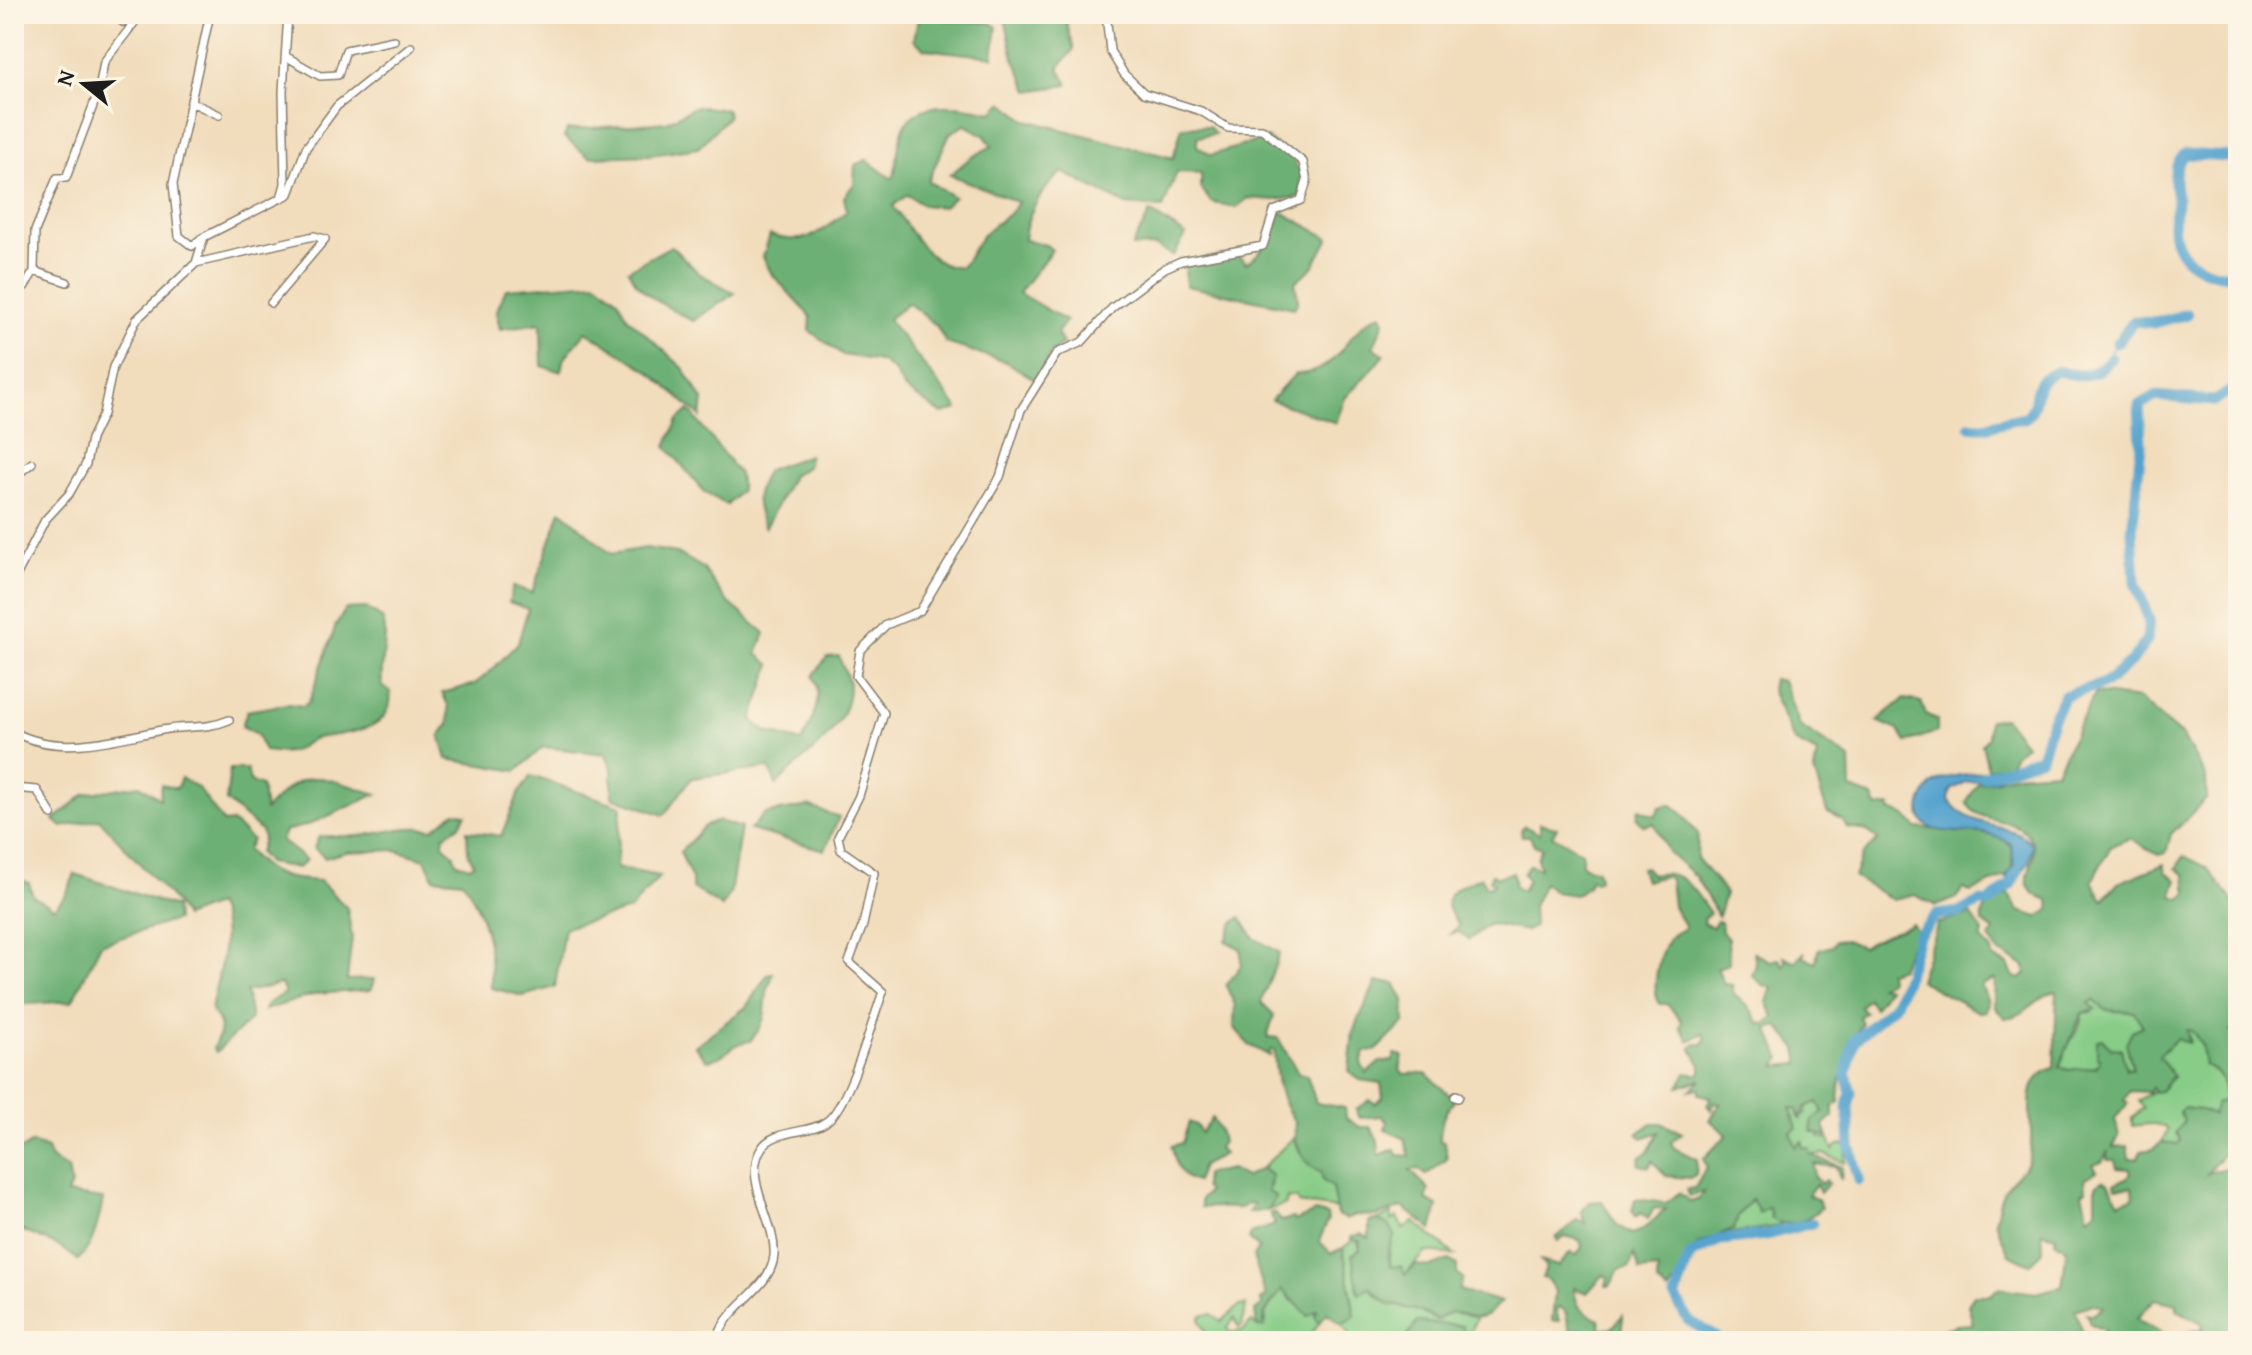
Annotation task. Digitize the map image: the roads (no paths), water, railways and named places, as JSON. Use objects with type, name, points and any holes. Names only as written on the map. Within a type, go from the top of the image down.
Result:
[{"type":"street","points":[[113,14],[123,22],[136,15]]},
{"type":"street","points":[[210,14],[173,184],[179,236],[192,246],[289,194],[306,148],[337,106],[411,47]]},
{"type":"street","points":[[281,198],[285,184],[283,91],[288,14]]},
{"type":"street","points":[[717,1341],[730,1315],[770,1271],[774,1256],[755,1169],[759,1151],[767,1140],[826,1123],[841,1105],[883,992],[849,962],[863,925],[874,873],[841,850],[838,837],[859,796],[884,713],[856,676],[860,651],[886,625],[920,611],[1000,477],[1021,410],[1057,353],[1082,342],[1112,308],[1165,268],[1181,261],[1263,246],[1274,211],[1301,200],[1305,191],[1303,162],[1262,129],[1228,128],[1201,111],[1144,93],[1124,74],[1110,51],[1106,14]]},
{"type":"street","points":[[14,295],[25,286],[34,271],[35,231],[57,178],[66,178],[99,90],[104,62],[134,23],[136,15]]},
{"type":"street","points":[[287,57],[320,76],[338,75],[346,50],[394,40]]},
{"type":"street","points":[[191,102],[219,115]]},
{"type":"street","points":[[196,263],[314,236],[325,239],[271,303]]},
{"type":"street","points":[[14,580],[45,520],[69,494],[86,464],[91,439],[103,414],[113,367],[137,319],[196,263],[204,237]]},
{"type":"street","points":[[34,271],[67,282]]},
{"type":"street","points":[[14,477],[32,463]]},
{"type":"street","points":[[14,732],[43,742],[123,741],[166,729],[207,729],[229,720]]},
{"type":"street","points":[[14,788],[37,790],[52,815]]},
{"type":"water","points":[[1992,770],[1998,780],[1966,782],[1951,790],[1949,800],[1967,816],[2014,832],[2033,845],[2029,862],[2013,885],[2006,877],[2014,865],[2011,844],[1982,833],[1952,832],[1931,827],[1924,822],[1920,813],[1927,791],[1942,779]]},
{"type":"waterway","points":[[2208,14],[2238,21]]},
{"type":"waterway","points":[[2238,161],[2227,157],[2185,154],[2176,170],[2177,200],[2173,225],[2179,249],[2194,264],[2214,273],[2238,276]]},
{"type":"waterway","points":[[2117,343],[2134,321],[2154,323],[2187,314]]},
{"type":"waterway","points":[[2111,358],[2109,355],[2117,343]]},
{"type":"waterway","points":[[1970,426],[1984,427],[2024,419],[2032,409],[2038,386],[2043,380],[2058,371],[2088,374],[2100,369],[2111,358]]},
{"type":"waterway","points":[[1983,777],[2041,757],[2052,720],[2064,696],[2106,683],[2133,660],[2147,640],[2149,620],[2135,582],[2132,532],[2141,445],[2139,405],[2155,396],[2214,401],[2238,387]]},
{"type":"waterway","points":[[1859,1180],[1850,1146],[1848,1107],[1851,1093],[1846,1074],[1854,1041],[1894,1005],[1906,978],[1918,936],[1936,915],[1961,912],[1980,902],[1989,903],[2010,885],[2018,871]]},
{"type":"waterway","points":[[1722,1341],[1688,1320],[1675,1297],[1690,1255],[1719,1240],[1766,1235],[1812,1223]]}]
